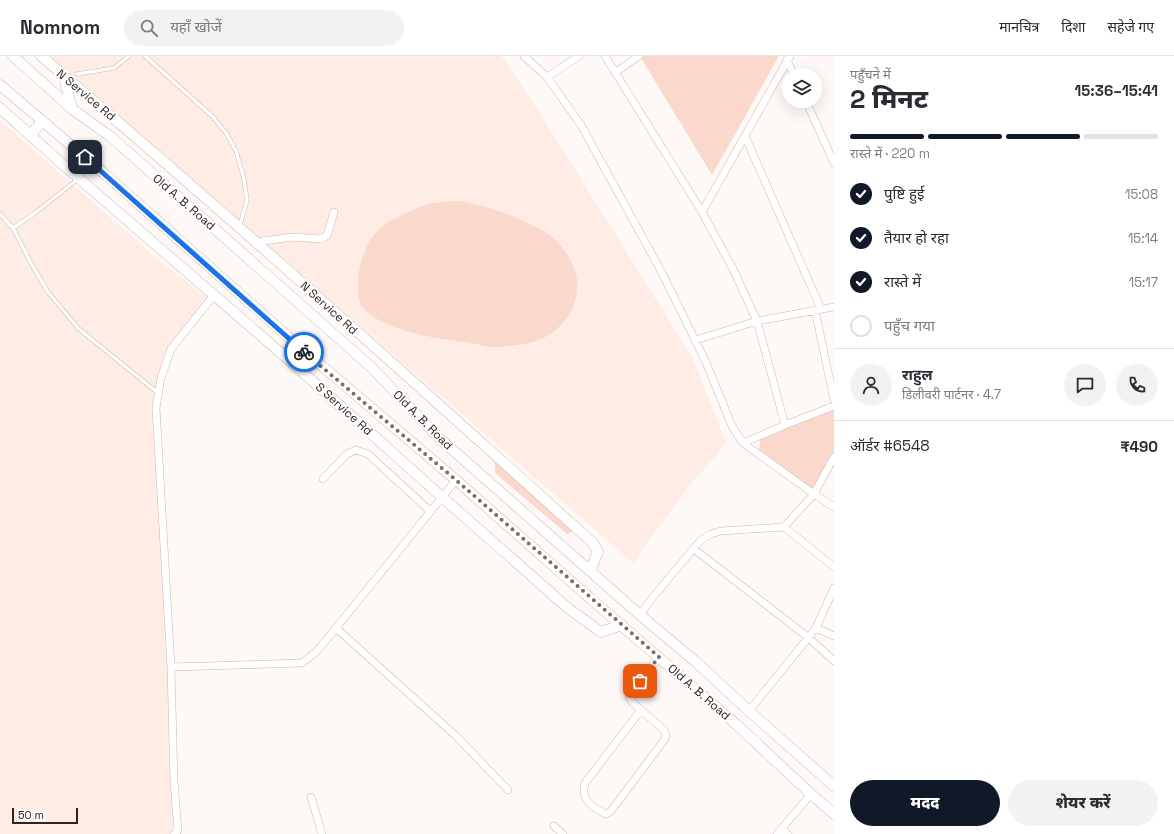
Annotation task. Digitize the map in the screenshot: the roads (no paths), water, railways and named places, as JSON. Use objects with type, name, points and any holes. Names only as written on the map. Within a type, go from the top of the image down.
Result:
[{"type":"main road","name":"Old A. B. Road","points":[[13,56],[72,109],[111,137],[371,367],[438,437],[640,615],[696,662],[834,786]]},
{"type":"main road","name":"N Service Rd","points":[[41,56],[255,242],[593,543],[598,552],[590,570]]},
{"type":"main road","points":[[64,76],[72,109]]},
{"type":"main road","name":"Old A. B. Road","points":[[0,85],[106,175],[294,342],[456,480],[737,724],[834,814]]},
{"type":"main road","name":"S Service Rd","points":[[0,108],[295,365],[442,497],[570,608],[601,632],[622,625]]},
{"type":"main road","points":[[30,135],[43,121]]},
{"type":"street","points":[[524,56],[547,77],[581,125],[661,271],[696,340],[732,426],[743,443],[834,507]]},
{"type":"street","points":[[547,77],[579,56]]},
{"type":"street","points":[[605,56],[702,212],[734,271],[757,321],[784,425]]},
{"type":"street","points":[[616,72],[639,56]]},
{"type":"street","points":[[702,212],[788,58]]},
{"type":"street","points":[[788,58],[792,68]]},
{"type":"street","points":[[809,108],[834,163]]},
{"type":"street","points":[[745,136],[818,309],[834,400]]},
{"type":"street","points":[[255,242],[293,237],[320,239],[328,233],[334,212]]},
{"type":"street","points":[[177,833],[171,667],[156,408],[161,378],[171,350],[214,295]]},
{"type":"street","points":[[696,340],[757,321],[834,307]]},
{"type":"street","points":[[743,443],[784,425],[834,406]]},
{"type":"street","points":[[323,479],[347,454],[356,450],[368,454],[430,511]]},
{"type":"street","points":[[784,527],[814,494],[834,457]]},
{"type":"street","points":[[171,667],[302,663],[316,652],[456,480]]},
{"type":"street","points":[[640,615],[700,541],[711,534],[721,531],[784,527],[834,567]]},
{"type":"street","points":[[694,549],[809,638],[834,661]]},
{"type":"street","points":[[749,711],[816,628],[834,588]]},
{"type":"street","points":[[336,628],[456,736],[508,790]]},
{"type":"street","points":[[816,628],[834,636]]},
{"type":"street","points":[[641,710],[585,783],[583,790],[589,804],[596,810],[606,814],[611,811],[665,739],[666,736],[664,730],[630,699],[631,693],[659,657]]},
{"type":"street","points":[[788,834],[779,831],[811,794]]},
{"type":"street","points":[[311,797],[322,834]]},
{"type":"street","points":[[554,826],[564,834]]},
{"type":"lane","points":[[77,74],[114,68],[129,56]]},
{"type":"lane","points":[[145,56],[213,117],[226,133],[236,151],[244,179],[247,200],[239,228]]},
{"type":"lane","points":[[14,228],[79,178]]},
{"type":"lane","points":[[0,214],[14,228],[32,265],[48,292],[79,328],[158,393]]}]
